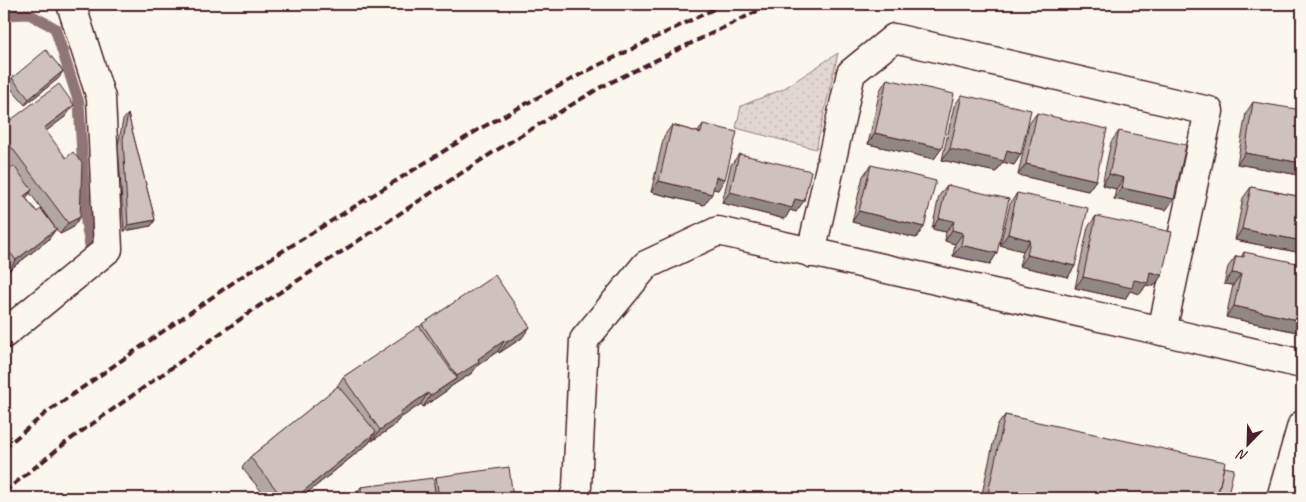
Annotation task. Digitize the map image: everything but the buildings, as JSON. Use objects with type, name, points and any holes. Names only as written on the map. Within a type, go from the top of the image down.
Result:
[{"type":"street","points":[[4,334],[108,249],[101,98],[71,4]]},
{"type":"street","points":[[811,253],[851,73],[894,38],[1209,111],[1162,331]]},
{"type":"street","points":[[574,498],[577,487],[584,340],[646,265],[718,231],[1302,364]]},
{"type":"street","points":[[1281,498],[1302,425]]},
{"type":"shaded area","points":[[838,53],[816,149],[736,128],[741,106],[783,89]]},
{"type":"waterway","points":[[4,15],[29,14],[55,28],[79,103],[86,223],[90,246]]},
{"type":"railway","points":[[4,448],[46,413],[241,277],[481,128],[587,71],[724,4]]},
{"type":"railway","points":[[4,492],[68,441],[259,306],[492,153],[601,87],[772,4]]}]
